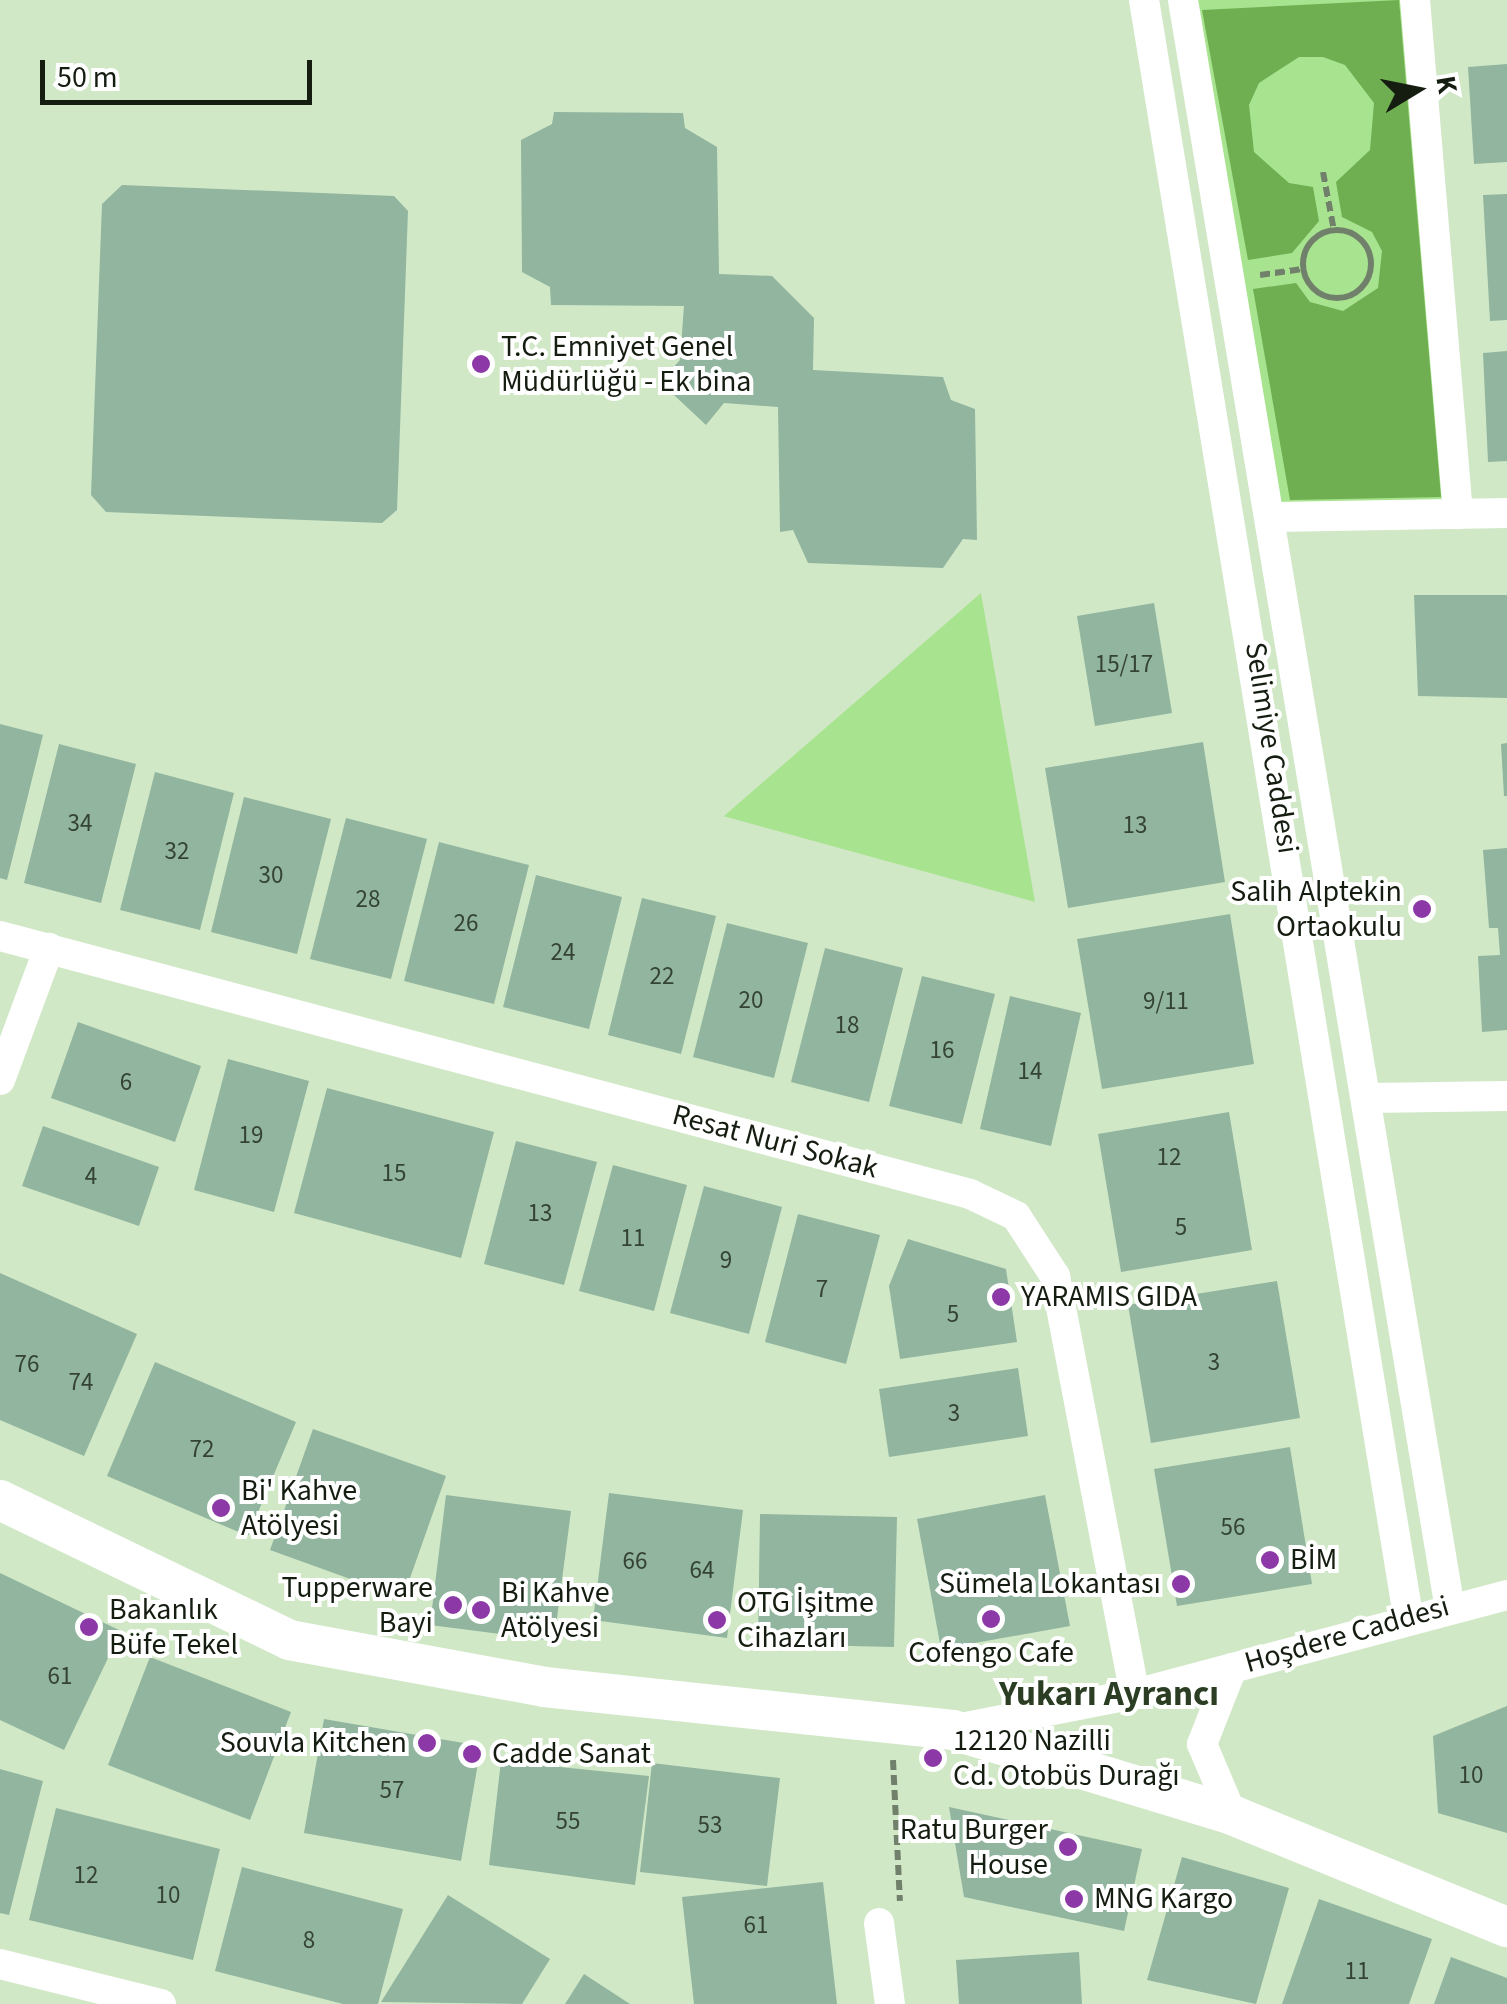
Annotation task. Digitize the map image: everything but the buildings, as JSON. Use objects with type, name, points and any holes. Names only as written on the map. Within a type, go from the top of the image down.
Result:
[{"type":"main road","points":[[0,1500],[217,1612],[373,1662],[952,1730],[1232,1814],[1507,1927]]},
{"type":"street","name":"Selimiye Caddesi","points":[[1183,0],[1273,517],[1450,1604]]},
{"type":"street","points":[[1415,0],[1458,514]]},
{"type":"street","name":"Selimiye Caddesi","points":[[1149,1],[1408,1616]]},
{"type":"street","points":[[1273,517],[1507,513]]},
{"type":"street","name":"Resat Nuri Sokak","points":[[0,936],[970,1194],[1016,1216],[1054,1276],[1134,1694]]},
{"type":"street","points":[[0,1080],[49,948]]},
{"type":"street","points":[[1368,1098],[1507,1096]]},
{"type":"street","name":"Hoşdere Caddesi","points":[[952,1730],[1134,1694],[1450,1604],[1507,1595]]},
{"type":"street","points":[[1232,1668],[1202,1744],[1232,1814]]},
{"type":"street","points":[[880,1924],[890,2004]]},
{"type":"street","points":[[0,1964],[162,2004]]},
{"type":"path","points":[[1324,172],[1334,230]]},
{"type":"path","points":[[1334,230],[1361,240],[1366,283],[1328,297],[1303,268],[1310,243],[1334,230]]},
{"type":"path","points":[[1233,278],[1303,268]]},
{"type":"path","points":[[889,1722],[900,1901]]},
{"type":"green space","points":[[1183,0],[1415,0],[1458,514],[1273,517]]},
{"type":"green space","points":[[1399,0],[1441,497],[1290,500],[1253,289],[1296,283],[1310,302],[1343,311],[1378,288],[1382,251],[1372,232],[1342,217],[1336,182],[1370,150],[1374,103],[1345,65],[1323,57],[1299,57],[1259,83],[1249,105],[1254,152],[1289,183],[1313,187],[1319,221],[1292,253],[1248,260],[1202,10]]},
{"type":"green space","points":[[981,593],[1035,902],[723,816],[724,816]]},
{"type":"place","name":"T.C. Emniyet Genel Müdürlüğü - Ek bina","points":[[481,364]]},
{"type":"place","name":"Salih Alptekin Ortaokulu","points":[[1422,909]]},
{"type":"place","name":"YARAMIS GIDA","points":[[1001,1297]]},
{"type":"place","name":"Bi' Kahve Atölyesi","points":[[221,1508]]},
{"type":"place","name":"BİM","points":[[1270,1560]]},
{"type":"place","name":"Sümela Lokantası","points":[[1181,1584]]},
{"type":"place","name":"Tupperware Bayi","points":[[453,1605]]},
{"type":"place","name":"Bi Kahve Atölyesi","points":[[481,1610]]},
{"type":"place","name":"Cofengo Cafe","points":[[991,1619]]},
{"type":"place","name":"OTG İşitme Cihazları","points":[[717,1620]]},
{"type":"place","name":"Bakanlık Büfe Tekel","points":[[89,1627]]},
{"type":"place","name":"Souvla Kitchen","points":[[427,1743]]},
{"type":"place","name":"Cadde Sanat","points":[[472,1754]]},
{"type":"place","name":"12120 Nazilli Cd. Otobüs Durağı","points":[[933,1758]]},
{"type":"place","name":"Ratu Burger House","points":[[1068,1847]]},
{"type":"place","name":"MNG Kargo","points":[[1074,1899]]},
{"type":"district","name":"Yukarı Ayrancı","points":[[1109,1694]]}]
